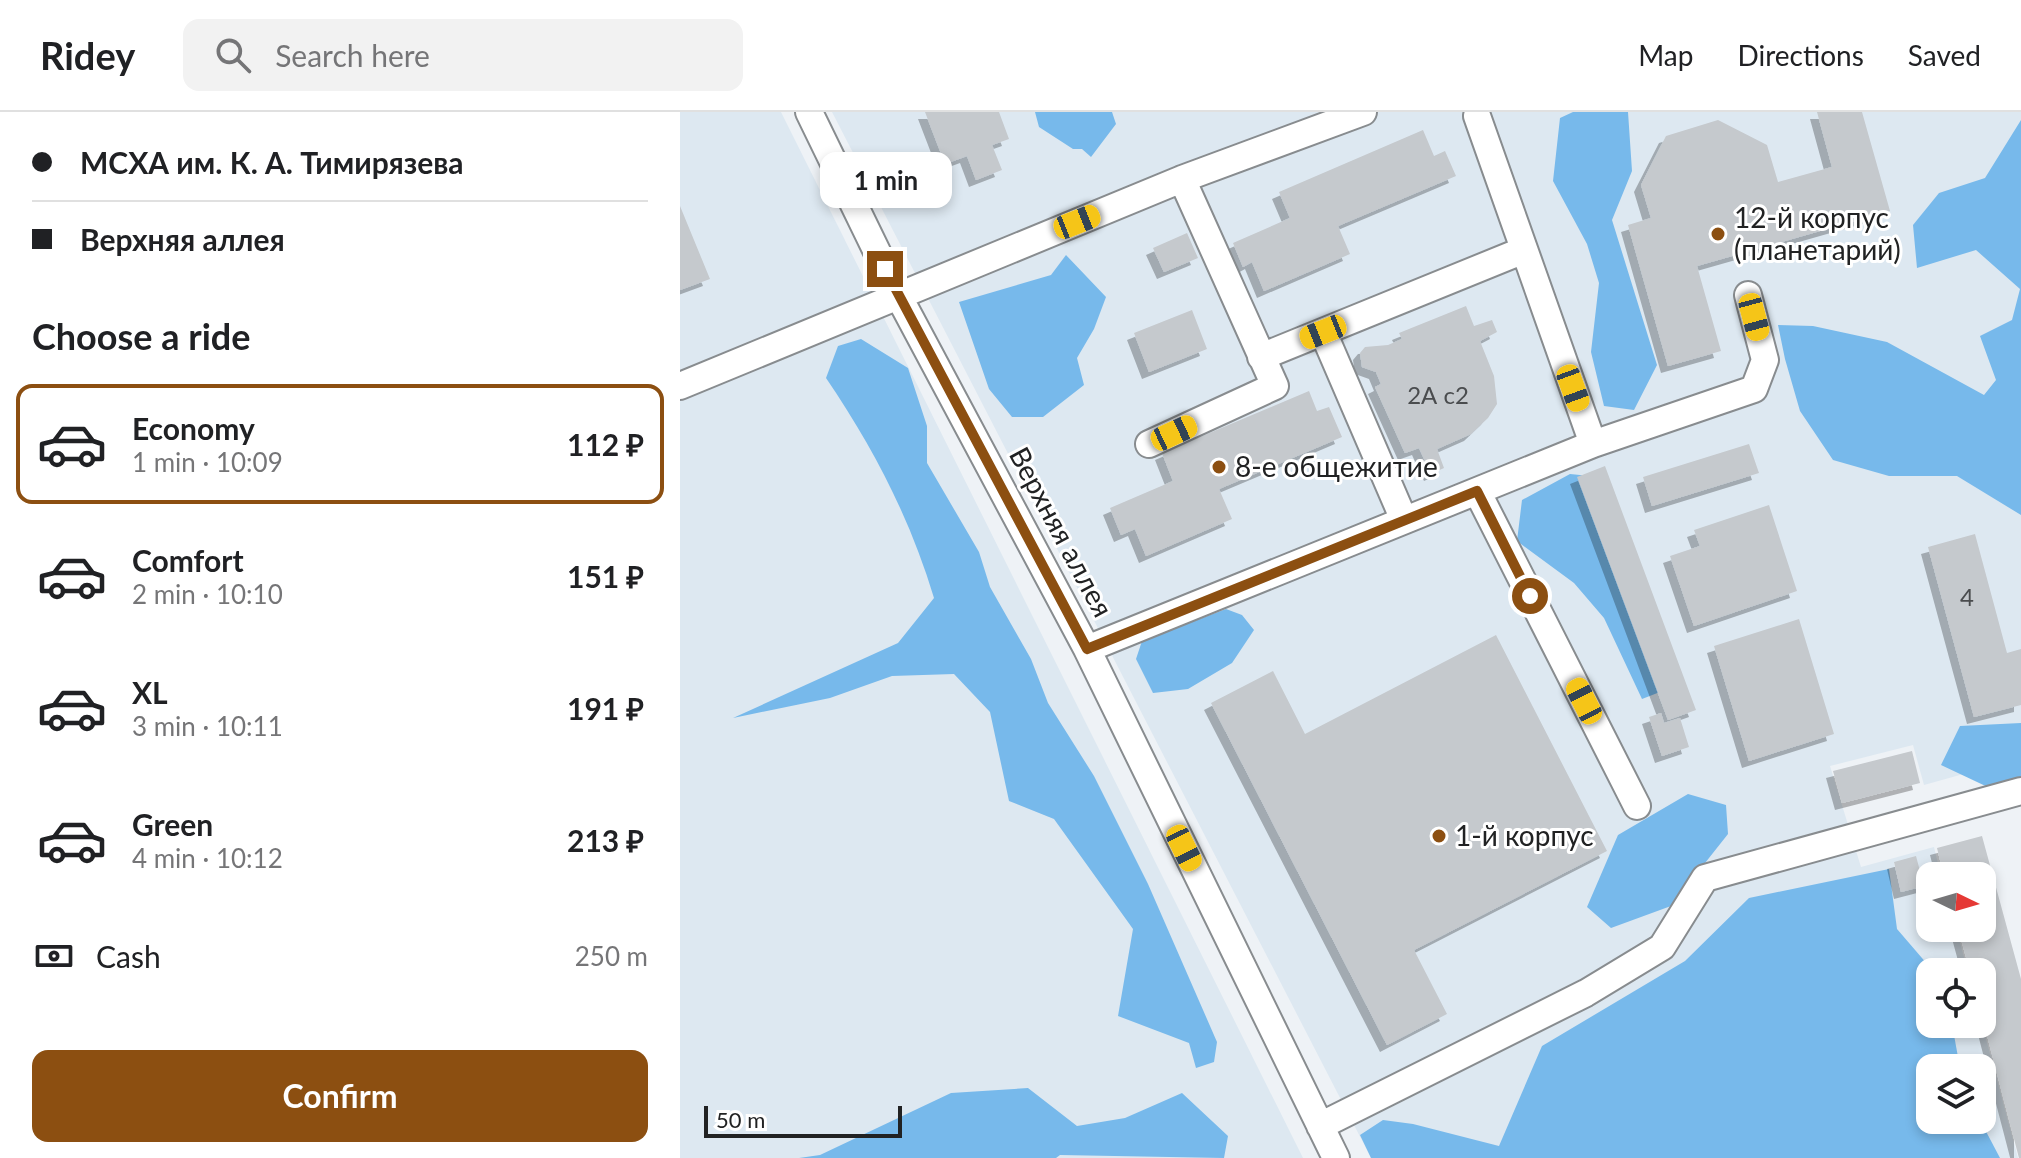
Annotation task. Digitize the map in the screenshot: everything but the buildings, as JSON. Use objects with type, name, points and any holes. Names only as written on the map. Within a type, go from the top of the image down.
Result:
[{"type":"street","name":"Верхняя аллея","points":[[809,112],[898,295],[1087,649],[1336,1158]]},
{"type":"street","points":[[680,386],[1182,179],[1363,112]]},
{"type":"street","points":[[1479,113],[1593,444]]},
{"type":"street","points":[[1149,444],[1275,386],[1182,179]]},
{"type":"street","points":[[1261,357],[1524,250]]},
{"type":"street","points":[[1087,649],[1593,444],[1754,389],[1765,360],[1748,295]]},
{"type":"street","points":[[1323,332],[1404,520]]},
{"type":"street","points":[[1477,491],[1637,806]]},
{"type":"street","points":[[1320,1126],[1586,993],[1662,947],[1705,878],[2021,791]]},
{"type":"shaded area","points":[[680,112],[781,112],[1303,1158],[680,1158]]},
{"type":"shaded area","points":[[832,112],[2021,112],[2021,758],[1924,785],[1913,745],[1830,766],[1861,867],[1934,847],[1938,862],[1916,862],[1916,942],[1960,942],[1964,958],[1916,958],[1916,1038],[1986,1038],[1990,1054],[1916,1054],[1916,1134],[1996,1134],[1996,1076],[2018,1158],[1371,1158]],"holes":[[[1915,857],[1901,891],[1894,863]]]},
{"type":"shaded area","points":[[1035,112],[1112,112],[1116,124],[1091,157],[1082,149],[1073,149],[1039,127]]},
{"type":"shaded area","points":[[1573,112],[1628,112],[1632,171],[1612,220],[1657,365],[1634,410],[1604,406],[1591,352],[1599,283],[1587,244],[1553,181],[1560,118]]},
{"type":"shaded area","points":[[2021,120],[2021,515],[1957,476],[1889,476],[1833,460],[1800,411],[1778,325],[1813,326],[1887,342],[1984,395],[1996,380],[1980,336],[2012,320],[2020,289],[1976,250],[1917,268],[1913,225],[1939,193],[1985,178]]},
{"type":"shaded area","points":[[1066,255],[1106,297],[1094,329],[1077,358],[1084,385],[1043,417],[1012,417],[989,389],[959,302],[1051,275]]},
{"type":"shaded area","points":[[861,339],[908,368],[927,426],[927,463],[979,552],[990,587],[1031,659],[1048,703],[1094,776],[1148,884],[1217,1042],[1214,1062],[1196,1068],[1189,1043],[1118,1016],[1133,929],[1054,819],[1009,801],[990,712],[954,674],[892,676],[830,698],[733,718],[898,643],[934,598],[914,540],[889,484],[826,378],[838,346]]},
{"type":"shaded area","points":[[1570,474],[1600,477],[1660,692],[1642,699],[1604,618],[1574,583],[1517,541],[1522,500]]},
{"type":"shaded area","points":[[1226,609],[1242,615],[1254,630],[1232,663],[1188,689],[1153,693],[1136,659],[1142,641]]},
{"type":"shaded area","points":[[2021,723],[2021,778],[1994,790],[1941,765],[1960,726]]},
{"type":"shaded area","points":[[1688,794],[1726,805],[1728,834],[1671,906],[1611,928],[1587,907],[1618,835]]},
{"type":"shaded area","points":[[1889,869],[1897,929],[1922,958],[1916,958],[1916,1038],[1955,1038],[1957,1054],[1916,1054],[1916,1134],[1987,1134],[2000,1158],[1371,1158],[1360,1135],[1383,1120],[1413,1124],[1499,1146],[1542,1046],[1685,961],[1749,898]]},
{"type":"shaded area","points":[[1028,1088],[1077,1126],[1125,1118],[1182,1093],[1228,1136],[1224,1158],[1060,1155],[1056,1158],[799,1158],[820,1155],[951,1093]]},
{"type":"place","name":"12-й корпус (планетарий)","points":[[1718,234]]},
{"type":"place","name":"8-е общежитие","points":[[1219,467]]},
{"type":"place","name":"1-й корпус","points":[[1439,836]]},
{"type":"route","points":[[885,269],[1087,649],[1477,491],[1530,596]]}]
